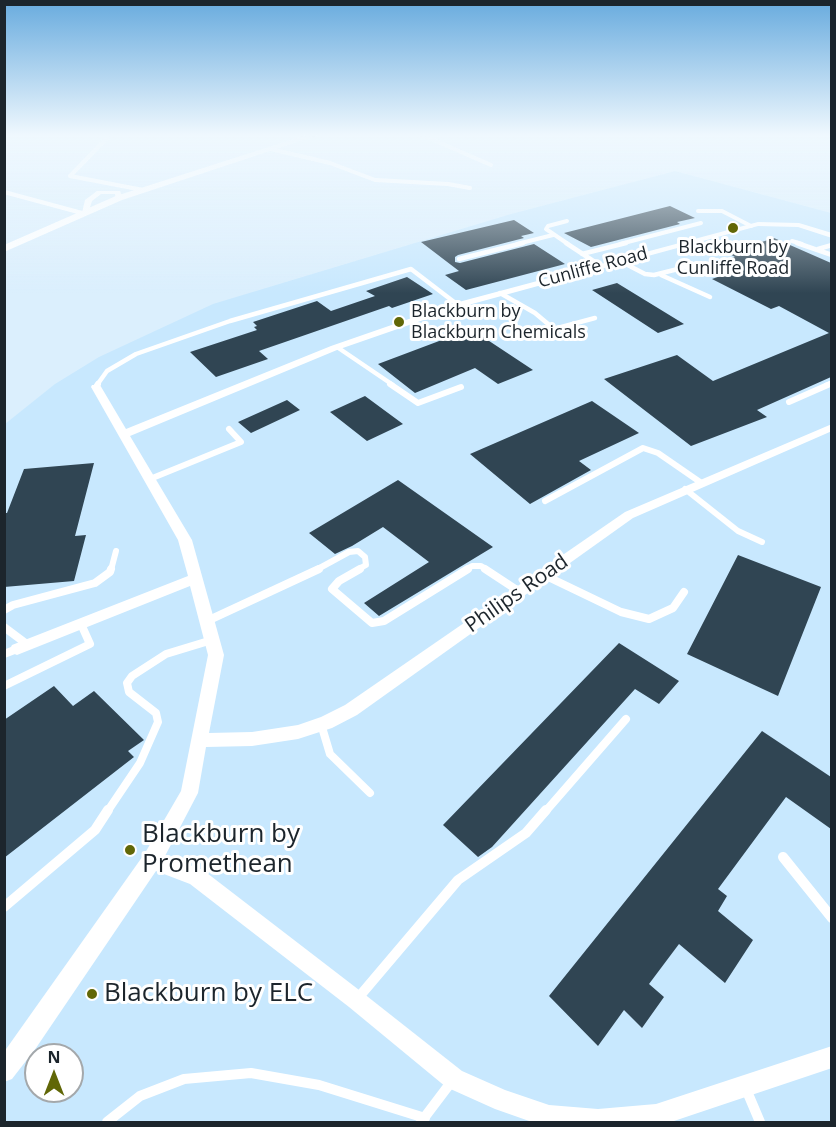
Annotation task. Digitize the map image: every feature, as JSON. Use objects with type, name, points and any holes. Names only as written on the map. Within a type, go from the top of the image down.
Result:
[{"type":"street","points":[[4,249],[84,212],[151,188]]},
{"type":"street","name":"Cunliffe Road","points":[[125,434],[337,347],[458,304],[751,226],[768,223],[800,225],[831,236]]},
{"type":"street","points":[[4,1071],[28,1040],[152,860],[189,793],[216,655],[185,540],[96,387]]},
{"type":"street","name":"Philips Road","points":[[201,740],[252,739],[298,732],[351,710],[629,515],[700,482],[831,427]]},
{"type":"street","points":[[17,649],[194,579]]},
{"type":"street","points":[[152,860],[196,877],[454,1079],[549,1118],[598,1122],[657,1119],[831,1057]]},
{"type":"lane","points":[[129,188],[143,190]]},
{"type":"lane","points":[[4,192],[28,200],[84,212]]},
{"type":"lane","points":[[698,211],[722,212],[751,226]]},
{"type":"lane","points":[[567,221],[548,226],[546,229],[601,267]]},
{"type":"lane","points":[[582,254],[702,224]]},
{"type":"lane","points":[[459,259],[553,235]]},
{"type":"lane","points":[[792,241],[831,255]]},
{"type":"lane","points":[[817,249],[831,245]]},
{"type":"lane","points":[[620,261],[645,274],[661,275],[710,297]]},
{"type":"lane","points":[[661,275],[694,264]]},
{"type":"lane","points":[[96,387],[107,371],[136,354],[230,321],[411,269],[458,304]]},
{"type":"lane","points":[[500,293],[535,313],[554,329],[595,318]]},
{"type":"lane","points":[[337,347],[418,402],[460,387]]},
{"type":"lane","points":[[789,402],[831,383]]},
{"type":"lane","points":[[150,479],[241,442],[229,429]]},
{"type":"lane","points":[[545,501],[643,448],[658,453],[700,482]]},
{"type":"lane","points":[[685,489],[738,531],[762,542]]},
{"type":"lane","points":[[4,610],[13,605],[95,583],[110,572],[116,550]]},
{"type":"lane","points":[[207,621],[304,577],[349,552],[358,550],[365,557],[366,565],[339,581],[332,589],[372,623],[384,621],[472,566],[481,566],[520,592]]},
{"type":"lane","points":[[544,575],[621,612],[650,618],[674,608],[684,592]]},
{"type":"lane","points":[[4,686],[45,663],[90,644],[81,624]]},
{"type":"lane","points":[[4,627],[17,649]]},
{"type":"lane","points":[[4,907],[95,830],[140,763],[158,722],[156,713],[129,692],[127,683],[132,676],[166,654],[212,640]]},
{"type":"lane","points":[[356,1000],[458,880],[525,832],[626,719]]},
{"type":"lane","points":[[321,724],[330,754],[335,761],[370,792]]},
{"type":"lane","points":[[783,857],[831,918]]},
{"type":"lane","points":[[107,1122],[140,1096],[184,1079],[251,1073],[319,1085],[423,1120],[454,1079]]},
{"type":"lane","points":[[745,1087],[760,1122]]},
{"type":"shaded area","points":[[612,188],[737,188],[831,213],[831,1122],[5,1122],[5,424],[55,384],[99,357],[213,304],[511,214]]},
{"type":"building","points":[[670,206],[695,218],[591,247],[564,233]]},
{"type":"building","points":[[514,220],[534,233],[521,236],[524,238],[458,255],[455,257],[455,262],[460,263],[534,244],[565,264],[466,290],[445,275],[459,271],[421,242]]},
{"type":"building","points":[[774,238],[831,263],[831,377],[757,410],[767,417],[691,446],[604,379],[677,355],[713,381],[829,333],[779,306],[771,309],[712,279],[729,273],[712,264],[735,257],[728,253]]},
{"type":"building","points":[[407,277],[433,294],[392,308],[389,306],[259,351],[268,359],[216,377],[190,352],[257,330],[253,322],[317,301],[331,311],[375,296],[366,291]]},
{"type":"building","points":[[617,283],[684,324],[658,333],[592,290]]},
{"type":"building","points":[[471,329],[533,370],[498,384],[475,368],[415,393],[378,364]]},
{"type":"building","points":[[365,396],[403,424],[367,441],[330,412]]},
{"type":"building","points":[[287,400],[300,410],[251,433],[238,422]]},
{"type":"building","points":[[592,401],[639,433],[579,461],[591,470],[530,504],[470,454]]},
{"type":"building","points":[[94,463],[75,536],[86,535],[74,581],[4,587],[4,513],[7,513],[24,469]]},
{"type":"building","points":[[398,480],[493,547],[379,616],[364,603],[429,562],[383,527],[335,554],[309,533]]},
{"type":"building","points":[[738,555],[821,587],[778,696],[687,654]]},
{"type":"building","points":[[619,643],[679,681],[659,704],[635,689],[492,847],[478,857],[443,825]]},
{"type":"building","points":[[54,686],[73,706],[94,691],[144,740],[128,751],[134,757],[4,858],[4,720]]},
{"type":"building","points":[[762,731],[831,777],[831,829],[786,797],[718,889],[727,896],[718,911],[753,940],[725,983],[679,944],[649,984],[664,997],[642,1028],[624,1010],[598,1046],[549,996]]},
{"type":"place","name":"Blackburn by Cunliffe Road","points":[[733,228]]},
{"type":"place","name":"Blackburn by Blackburn Chemicals","points":[[399,322]]},
{"type":"place","name":"Blackburn by Promethean","points":[[130,850]]},
{"type":"place","name":"Blackburn by ELC","points":[[92,994]]}]
